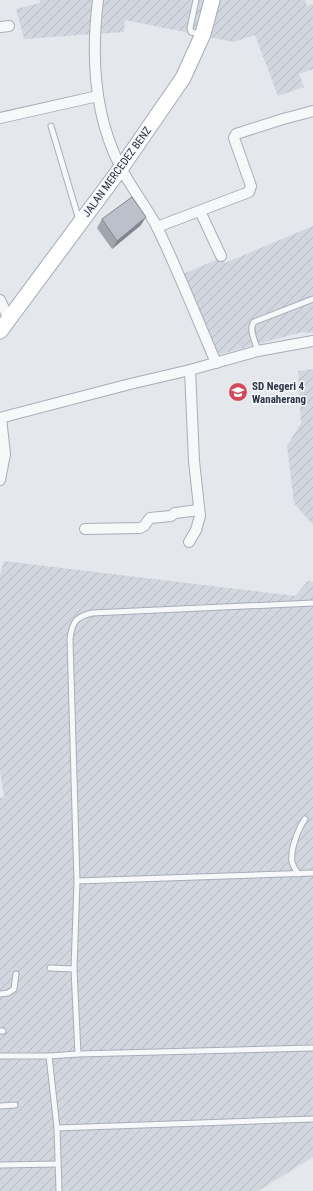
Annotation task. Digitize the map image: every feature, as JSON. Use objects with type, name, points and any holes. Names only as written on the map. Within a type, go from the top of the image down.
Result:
[{"type":"main road","name":"JALAN MERCEDEZ BENZ","points":[[0,331],[121,168],[183,78],[203,34],[212,0]]},
{"type":"street","points":[[98,0],[95,27],[95,60],[98,96],[105,132],[121,168],[157,228],[216,363]]},
{"type":"street","points":[[0,118],[98,96]]},
{"type":"street","points":[[157,228],[247,194],[250,190],[250,186],[234,138],[236,134],[313,111]]},
{"type":"street","points":[[200,211],[221,256]]},
{"type":"street","points":[[0,300],[9,319]]},
{"type":"street","points":[[0,480],[5,454],[1,418],[190,370],[258,351],[313,341]]},
{"type":"street","points":[[189,542],[194,536],[200,520],[194,461],[190,370]]},
{"type":"street","points":[[85,530],[140,528],[144,526],[150,518],[171,516],[175,512],[199,510]]},
{"type":"lane","points":[[196,0],[190,32],[203,34]]},
{"type":"lane","points":[[51,126],[80,223]]},
{"type":"lane","points":[[258,351],[251,330],[254,322],[313,299]]},
{"type":"lane","points":[[78,1054],[74,969],[77,881],[70,639],[73,624],[82,615],[92,613],[313,603]]},
{"type":"lane","points":[[298,874],[293,865],[292,856],[297,834],[305,819]]},
{"type":"lane","points":[[77,881],[313,873]]},
{"type":"lane","points":[[50,968],[74,969]]},
{"type":"lane","points":[[0,994],[8,993],[14,989],[16,974]]},
{"type":"lane","points":[[0,1056],[49,1056],[313,1048]]},
{"type":"lane","points":[[49,1056],[57,1128],[59,1191]]},
{"type":"lane","points":[[0,1106],[15,1105]]},
{"type":"lane","points":[[57,1128],[313,1119]]},
{"type":"lane","points":[[0,1165],[58,1164]]},
{"type":"shaded area","points":[[40,0],[305,0],[307,6],[313,4],[313,69],[299,74],[304,87],[278,96],[255,35],[233,42],[125,20],[124,32],[24,39],[16,9],[40,3]]},
{"type":"shaded area","points":[[313,226],[313,333],[302,332],[214,356],[181,275],[223,257],[225,263]]},
{"type":"shaded area","points":[[313,369],[313,525],[294,503],[287,446],[301,423],[298,371]]},
{"type":"shaded area","points":[[4,561],[295,596],[308,581],[313,582],[313,1157],[258,1191],[0,1191],[0,798],[4,797],[0,770],[0,575]]},
{"type":"building","points":[[132,197],[146,217],[117,241],[102,219]]},
{"type":"place","name":"SD Negeri 4 Wanaherang","points":[[238,392]]}]
